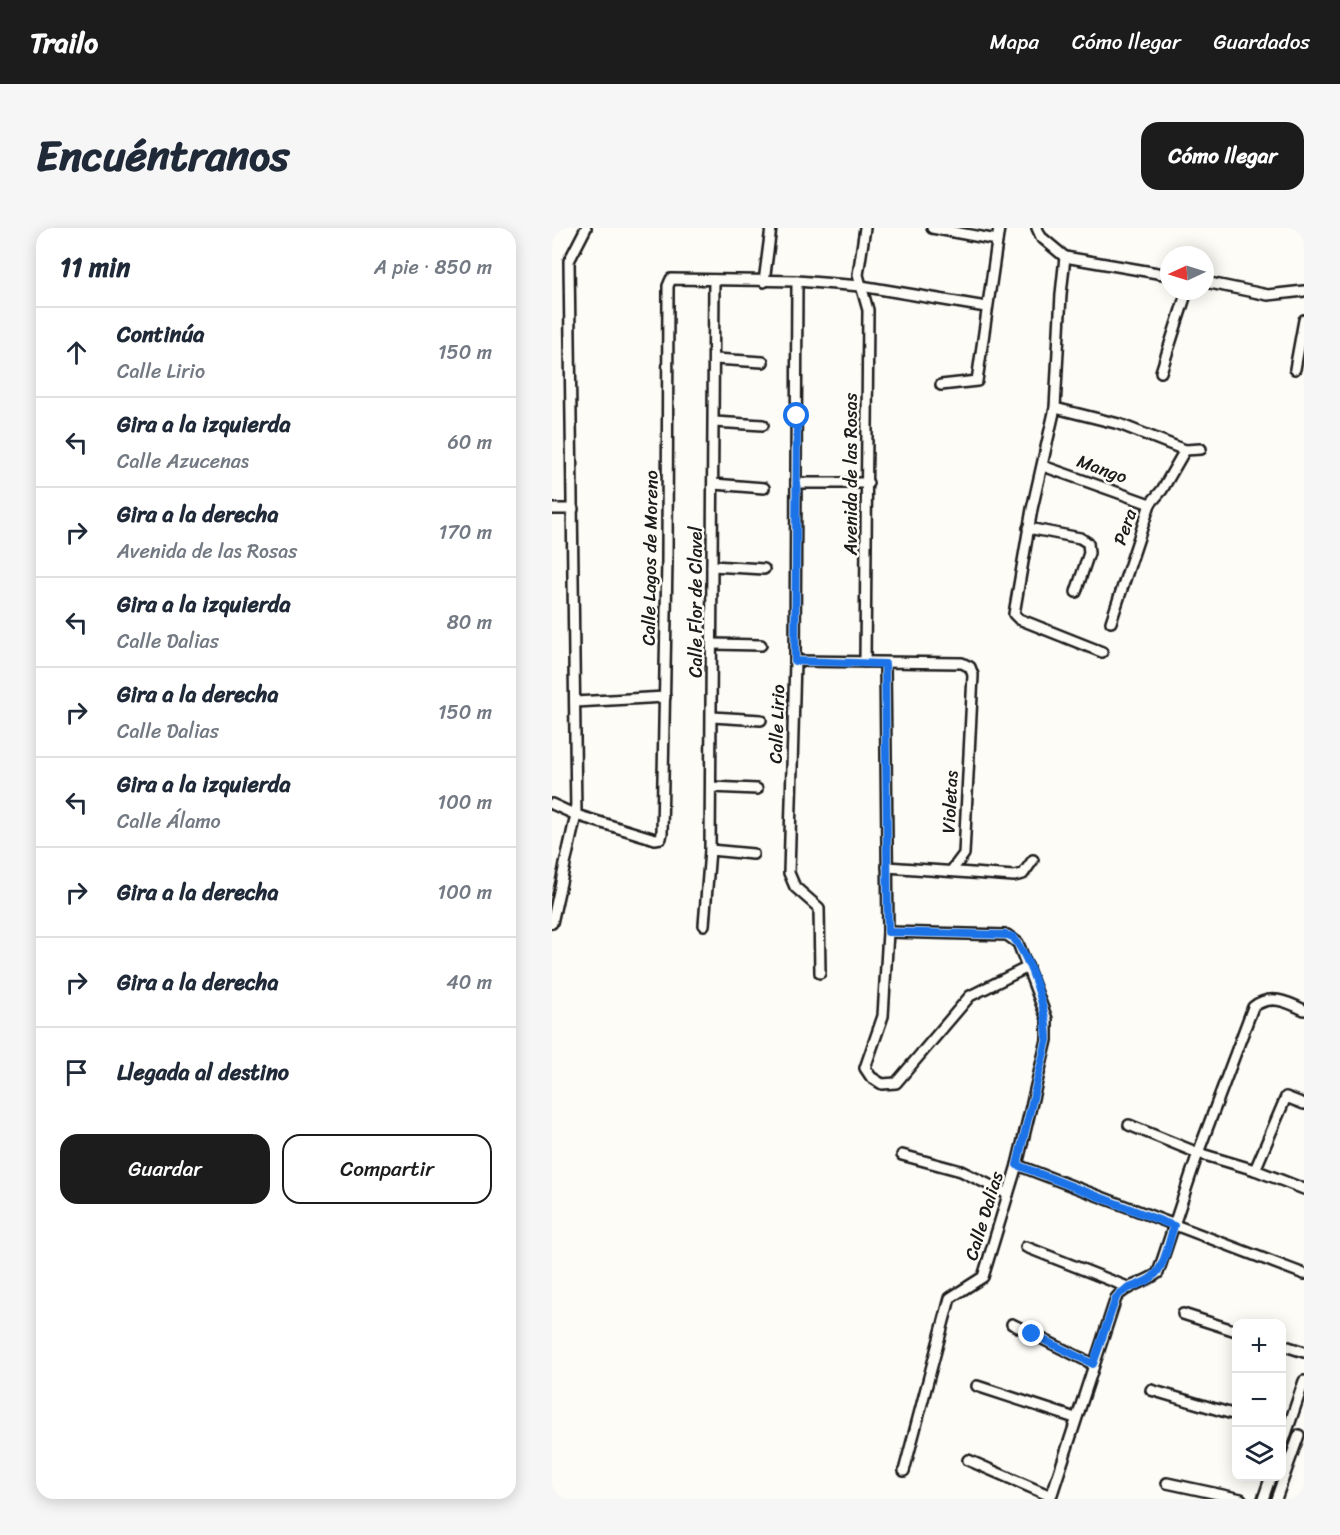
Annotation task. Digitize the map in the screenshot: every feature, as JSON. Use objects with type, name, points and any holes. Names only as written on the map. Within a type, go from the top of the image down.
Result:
[{"type":"street","points":[[552,923],[576,815],[569,261],[586,228]]},
{"type":"street","points":[[764,282],[771,228]]},
{"type":"street","name":"Avenida de las Rosas","points":[[865,228],[858,275],[868,310],[865,662]]},
{"type":"street","points":[[932,228],[997,240]]},
{"type":"street","points":[[941,385],[977,381],[999,228]]},
{"type":"street","points":[[1037,228],[1041,237],[1065,257],[1160,273]]},
{"type":"street","points":[[1065,257],[1055,408],[1028,528],[1014,614],[1019,619],[1102,652]]},
{"type":"street","name":"Calle Lagos de Moreno","points":[[576,815],[655,839],[661,838],[665,697],[668,286],[671,279],[714,280]]},
{"type":"street","points":[[714,280],[797,281],[861,286],[986,307]]},
{"type":"street","name":"Calle Flor de Clavel","points":[[704,925],[710,850],[711,787],[714,280]]},
{"type":"street","name":"Calle Lirio","points":[[797,281],[795,661],[789,873],[795,886],[819,908],[820,973]]},
{"type":"street","points":[[1214,284],[1268,295],[1304,291]]},
{"type":"street","points":[[1161,372],[1184,300]]},
{"type":"street","points":[[1295,369],[1304,320]]},
{"type":"street","points":[[715,359],[763,362]]},
{"type":"street","points":[[1055,408],[1119,424],[1185,450],[1202,449]]},
{"type":"street","points":[[714,422],[763,425]]},
{"type":"street","name":"Pera","points":[[1111,622],[1150,504],[1162,490],[1185,450]]},
{"type":"street","name":"Mango","points":[[1043,466],[1150,504]]},
{"type":"street","points":[[796,483],[868,483]]},
{"type":"street","points":[[714,484],[764,488]]},
{"type":"street","points":[[552,509],[573,509]]},
{"type":"street","points":[[1028,528],[1080,538],[1088,543],[1089,553],[1076,592]]},
{"type":"street","points":[[712,566],[764,569]]},
{"type":"street","points":[[712,644],[761,645]]},
{"type":"street","points":[[795,661],[885,664],[888,932],[883,1016],[865,1068],[882,1084],[897,1083],[970,996],[1028,966]]},
{"type":"street","name":"Violetas","points":[[885,664],[962,663],[970,668],[973,675],[964,854],[952,870]]},
{"type":"street","points":[[575,702],[665,697]]},
{"type":"street","points":[[712,717],[761,720]]},
{"type":"street","points":[[711,787],[757,789]]},
{"type":"street","points":[[552,804],[576,815]]},
{"type":"street","points":[[710,850],[753,854]]},
{"type":"street","points":[[887,867],[1014,876],[1023,874],[1033,860]]},
{"type":"street","name":"Calle Dalias","points":[[888,932],[1007,935],[1018,944],[1047,1019],[1047,1040],[1017,1165],[983,1277],[950,1298],[904,1471]]},
{"type":"street","points":[[968,1460],[1046,1494],[1052,1494],[1116,1298],[1121,1291],[1149,1280],[1158,1273],[1198,1153],[1253,1007],[1262,1000],[1274,999],[1304,1010]]},
{"type":"street","points":[[1255,1170],[1286,1097],[1304,1104]]},
{"type":"street","points":[[1129,1125],[1198,1153],[1255,1170],[1304,1189]]},
{"type":"street","points":[[902,1155],[961,1171],[1008,1194]]},
{"type":"street","points":[[1017,1165],[1304,1274]]},
{"type":"street","points":[[1026,1247],[1130,1288]]},
{"type":"street","points":[[1183,1314],[1232,1330]]},
{"type":"street","points":[[1012,1324],[1093,1364]]},
{"type":"street","points":[[1286,1347],[1304,1352]]},
{"type":"street","points":[[1285,1427],[1304,1381]]},
{"type":"street","points":[[977,1386],[1075,1418]]},
{"type":"street","points":[[1151,1390],[1232,1414]]},
{"type":"street","points":[[1276,1499],[1301,1436],[1286,1431]]},
{"type":"street","points":[[1263,1499],[1269,1481]]},
{"type":"street","points":[[1167,1483],[1241,1499]]},
{"type":"route","points":[[797,416],[795,661],[885,664],[888,932],[1013,937],[1028,966],[1047,1019],[1047,1040],[1017,1165],[1174,1226],[1158,1273],[1149,1280],[1121,1291],[1116,1298],[1093,1364],[1032,1334]]}]
